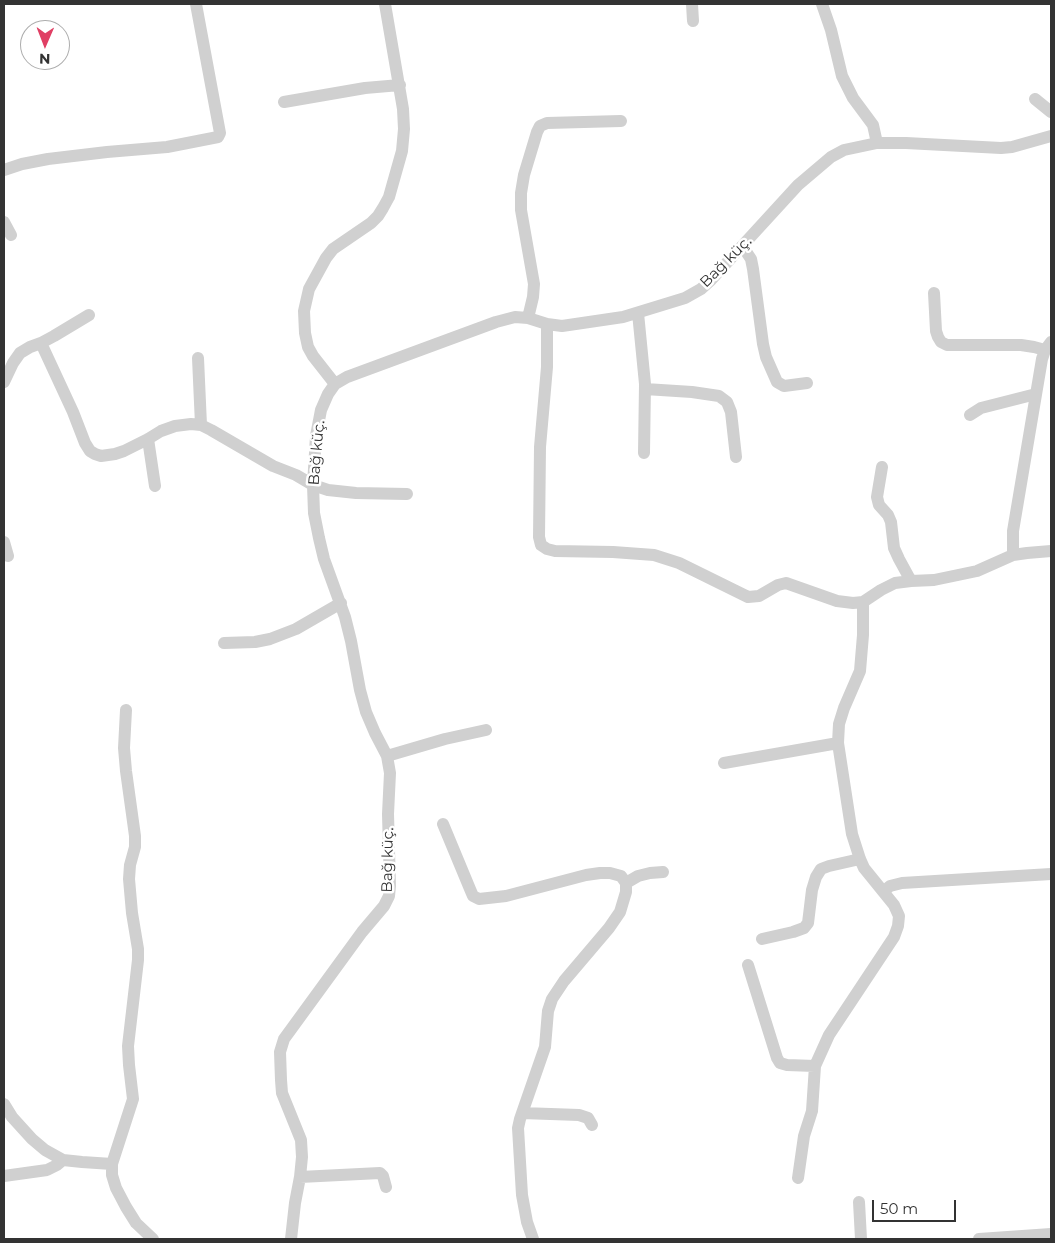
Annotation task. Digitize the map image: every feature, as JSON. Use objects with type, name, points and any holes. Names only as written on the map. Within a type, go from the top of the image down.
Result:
[{"type":"street","points":[[4,170],[48,159],[167,147],[218,137],[220,133],[196,4]]},
{"type":"street","points":[[335,384],[308,347],[304,311],[309,289],[326,258],[339,245],[378,216],[389,197],[402,151],[404,109],[385,4]]},
{"type":"street","points":[[692,4],[693,21]]},
{"type":"street","points":[[822,4],[842,76],[872,125],[877,143]]},
{"type":"street","points":[[284,102],[365,88],[400,86]]},
{"type":"street","points":[[1034,99],[1051,112]]},
{"type":"street","points":[[528,318],[534,284],[521,210],[521,193],[537,132],[540,126],[548,124],[621,121]]},
{"type":"street","name":"Bağ küç.","points":[[291,1239],[300,1177],[301,1140],[282,1093],[280,1052],[284,1039],[294,1024],[362,932],[384,906],[389,896],[388,814],[390,773],[387,756],[366,712],[360,690],[352,641],[341,603],[324,558],[314,513],[312,484],[316,436],[321,410],[328,394],[335,384],[347,377],[496,322],[515,318],[528,318],[562,326],[623,316],[685,298],[701,289],[711,280],[798,185],[830,157],[844,150],[877,143],[1001,148],[1012,147],[1051,136]]},
{"type":"street","points":[[4,222],[11,234]]},
{"type":"street","points":[[743,247],[751,259],[754,269],[763,344],[766,358],[776,382],[784,386],[808,383]]},
{"type":"street","points":[[934,293],[936,331],[941,342],[947,344],[1048,346],[1042,360],[1012,531],[1013,555]]},
{"type":"street","points":[[638,312],[644,389],[644,453]]},
{"type":"street","points":[[4,382],[20,353],[54,336],[89,315]]},
{"type":"street","points":[[547,324],[540,447],[539,537],[541,546],[547,549],[555,551],[654,555],[679,563],[748,597],[759,596],[778,585],[786,583],[837,601],[853,603],[863,602],[881,590],[895,584],[934,580],[977,571],[1013,555],[1051,551]]},
{"type":"street","points":[[41,343],[73,412],[85,443],[95,454],[100,456],[115,454],[162,431],[175,426],[191,424],[211,430],[273,466],[328,490],[407,494]]},
{"type":"street","points":[[198,358],[201,426]]},
{"type":"street","points":[[644,389],[719,396],[727,402],[731,412],[736,457]]},
{"type":"street","points":[[970,415],[981,408],[1036,394]]},
{"type":"street","points":[[148,439],[155,486]]},
{"type":"street","points":[[882,467],[877,497],[879,505],[888,515],[891,522],[894,548],[911,581]]},
{"type":"street","points":[[4,542],[8,556]]},
{"type":"street","points":[[798,1178],[804,1136],[812,1111],[815,1066],[829,1035],[894,937],[898,926],[899,916],[894,905],[864,868],[852,834],[838,743],[839,724],[860,671],[863,602]]},
{"type":"street","points":[[224,643],[254,642],[270,639],[296,629],[341,603]]},
{"type":"street","points":[[126,710],[125,755],[135,836],[129,879],[138,960],[128,1046],[133,1099],[112,1164],[112,1175],[116,1188],[136,1223],[153,1239]]},
{"type":"street","points":[[387,756],[445,739],[486,730]]},
{"type":"street","points":[[724,763],[838,743]]},
{"type":"street","points":[[443,824],[470,889],[478,899],[506,896],[600,873],[610,872],[621,876],[626,883],[626,892],[620,912],[609,928],[564,980],[552,999],[548,1011],[545,1047],[518,1128],[522,1195],[532,1239]]},
{"type":"street","points":[[762,939],[804,928],[808,923],[812,890],[816,876],[821,869],[860,858]]},
{"type":"street","points":[[626,883],[638,876],[663,872]]},
{"type":"street","points":[[884,891],[890,886],[902,883],[1051,874]]},
{"type":"street","points":[[748,965],[780,1063],[815,1066]]},
{"type":"street","points":[[4,1104],[12,1117],[32,1139],[45,1150],[63,1160],[112,1164]]},
{"type":"street","points":[[522,1113],[579,1114],[588,1118],[592,1125]]},
{"type":"street","points":[[4,1176],[48,1170],[63,1160]]},
{"type":"street","points":[[300,1177],[380,1173],[384,1176],[386,1187]]},
{"type":"street","points":[[859,1202],[862,1239]]},
{"type":"street","points":[[979,1239],[1051,1234]]}]
